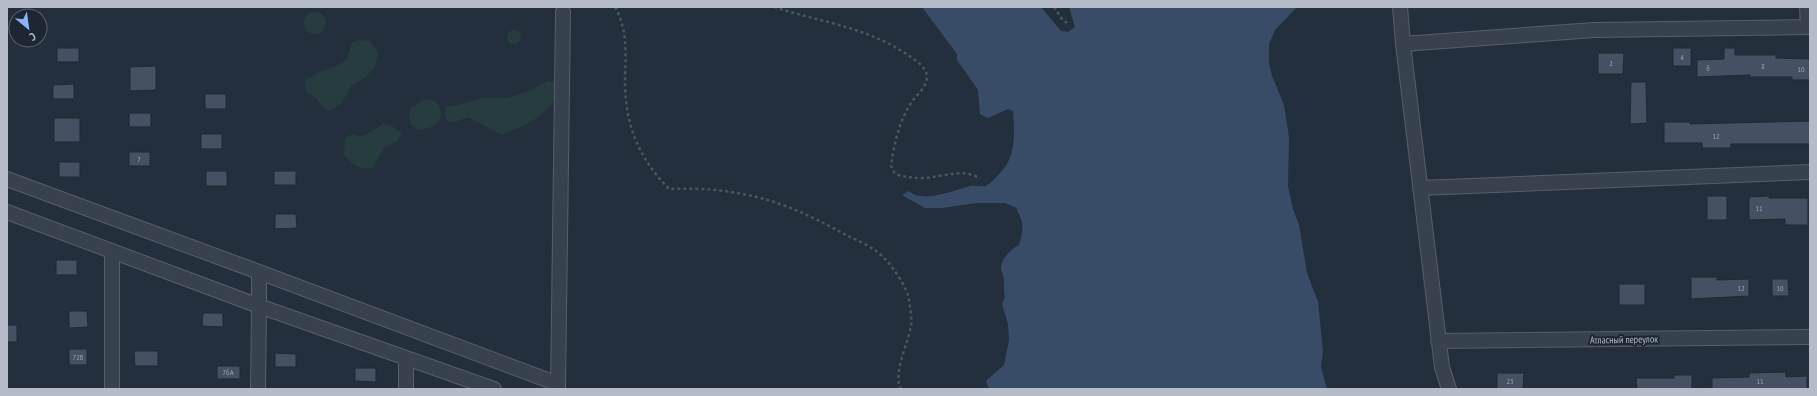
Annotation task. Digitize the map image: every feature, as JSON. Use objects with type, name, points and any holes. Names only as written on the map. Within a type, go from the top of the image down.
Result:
[{"type":"street","points":[[1400,7],[1403,44],[1438,341],[1442,367],[1449,389]]},
{"type":"street","points":[[1403,44],[1594,30],[1809,27],[1807,7]]},
{"type":"street","points":[[7,179],[259,272],[558,387],[563,12]]},
{"type":"street","points":[[1420,188],[1810,172]]},
{"type":"street","points":[[7,212],[259,306],[494,389]]},
{"type":"street","points":[[112,251],[112,389]]},
{"type":"street","points":[[258,389],[259,272]]},
{"type":"street","name":"Атласный переулок","points":[[1438,341],[1810,337]]},
{"type":"street","points":[[406,358],[406,389]]},
{"type":"path","points":[[615,7],[621,19],[624,34],[625,86],[631,124],[636,144],[646,162],[670,189],[714,190],[743,194],[766,200],[799,211],[826,224],[885,258],[897,274],[909,298],[911,324],[898,375],[901,389]]},
{"type":"path","points":[[774,7],[848,26],[878,38],[917,61],[924,69],[927,77],[925,85],[905,115],[893,151],[891,166],[895,174],[907,178],[922,178],[962,172],[973,174],[980,178]]},
{"type":"path","points":[[1054,7],[1062,19],[1067,23]]},
{"type":"green space","points":[[315,12],[323,15],[326,23],[323,31],[315,34],[307,31],[304,23],[307,15]]},
{"type":"green space","points":[[514,30],[519,32],[521,37],[519,42],[514,44],[509,42],[507,37],[509,32]]},
{"type":"green space","points":[[360,40],[370,41],[378,53],[375,66],[366,77],[352,85],[341,104],[330,111],[322,107],[317,99],[306,92],[305,81],[317,73],[338,65],[347,59],[352,42]]},
{"type":"green space","points":[[548,81],[554,82],[559,92],[547,109],[535,119],[502,135],[468,117],[455,122],[447,121],[445,115],[446,107],[481,98],[508,98],[531,90]]},
{"type":"green space","points":[[426,99],[434,101],[437,104],[441,110],[440,118],[434,126],[418,130],[411,125],[409,115],[411,108]]},
{"type":"green space","points":[[383,124],[392,126],[402,133],[397,141],[385,147],[372,168],[356,166],[344,155],[345,138],[353,134],[360,137]]},
{"type":"water","points":[[922,7],[1041,7],[1061,31],[1068,32],[1075,27],[1069,7],[1297,7],[1275,30],[1269,44],[1269,64],[1272,76],[1284,105],[1289,137],[1288,186],[1293,209],[1299,225],[1307,273],[1318,302],[1323,351],[1321,367],[1327,389],[989,389],[986,381],[1004,365],[1009,340],[1008,324],[1002,304],[1005,297],[1004,278],[1001,266],[1007,255],[1019,245],[1022,223],[1017,208],[1005,203],[976,203],[942,208],[925,208],[902,195],[909,191],[915,195],[922,196],[939,195],[970,186],[988,185],[1004,168],[1011,156],[1014,137],[1013,111],[1008,109],[988,118],[980,114],[978,90],[957,60],[957,54]]},
{"type":"building","points":[[57,48],[79,48],[79,62],[57,62]]},
{"type":"building","points":[[1673,48],[1691,48],[1691,66],[1673,66]]},
{"type":"building","points":[[1724,48],[1735,48],[1735,55],[1776,55],[1776,58],[1810,59],[1810,80],[1792,80],[1792,77],[1750,77],[1750,75],[1697,77],[1697,60],[1724,59]]},
{"type":"building","points":[[1598,53],[1624,53],[1623,74],[1598,74]]},
{"type":"building","points":[[156,66],[156,90],[130,91],[130,67]]},
{"type":"building","points":[[1631,82],[1646,82],[1647,123],[1630,124]]},
{"type":"building","points":[[74,84],[74,99],[53,99],[53,85]]},
{"type":"building","points":[[205,94],[226,94],[226,109],[205,109]]},
{"type":"building","points":[[129,113],[151,113],[151,127],[129,127]]},
{"type":"building","points":[[54,118],[80,118],[80,142],[54,142]]},
{"type":"building","points":[[1810,121],[1810,144],[1731,144],[1731,148],[1702,148],[1702,143],[1664,143],[1664,122],[1690,122],[1690,124]]},
{"type":"building","points":[[201,134],[222,134],[222,149],[201,149]]},
{"type":"building","points":[[129,152],[150,152],[150,166],[129,166]]},
{"type":"building","points":[[59,162],[80,162],[80,177],[59,177]]},
{"type":"building","points":[[206,171],[227,171],[227,186],[206,186]]},
{"type":"building","points":[[274,171],[296,171],[296,185],[274,185]]},
{"type":"building","points":[[1707,196],[1727,196],[1727,220],[1707,220]]},
{"type":"building","points":[[1769,196],[1769,198],[1808,198],[1808,225],[1785,225],[1785,219],[1749,220],[1749,197]]},
{"type":"building","points":[[275,214],[296,214],[297,228],[275,229]]},
{"type":"building","points":[[56,260],[77,260],[77,275],[56,275]]},
{"type":"building","points":[[1691,277],[1717,277],[1717,280],[1749,279],[1749,296],[1691,299]]},
{"type":"building","points":[[1772,279],[1788,279],[1789,296],[1772,296]]},
{"type":"building","points":[[1619,284],[1645,284],[1645,305],[1619,305]]},
{"type":"building","points":[[69,311],[87,311],[88,327],[69,328]]},
{"type":"building","points":[[203,313],[223,313],[223,327],[202,326]]},
{"type":"building","points":[[7,325],[17,325],[17,342],[7,342]]},
{"type":"building","points":[[69,349],[87,349],[87,365],[69,365]]},
{"type":"building","points":[[134,351],[158,351],[158,366],[135,366]]},
{"type":"building","points":[[275,353],[296,354],[296,367],[275,367]]},
{"type":"building","points":[[217,366],[240,366],[240,379],[217,379]]},
{"type":"building","points":[[355,368],[376,368],[376,382],[355,381]]},
{"type":"building","points":[[1786,372],[1786,377],[1807,376],[1807,389],[1712,389],[1712,378],[1749,377],[1749,373]]},
{"type":"building","points":[[1497,373],[1524,373],[1523,389],[1497,389]]},
{"type":"building","points":[[1674,375],[1692,375],[1692,389],[1637,389],[1636,378],[1674,378]]}]
